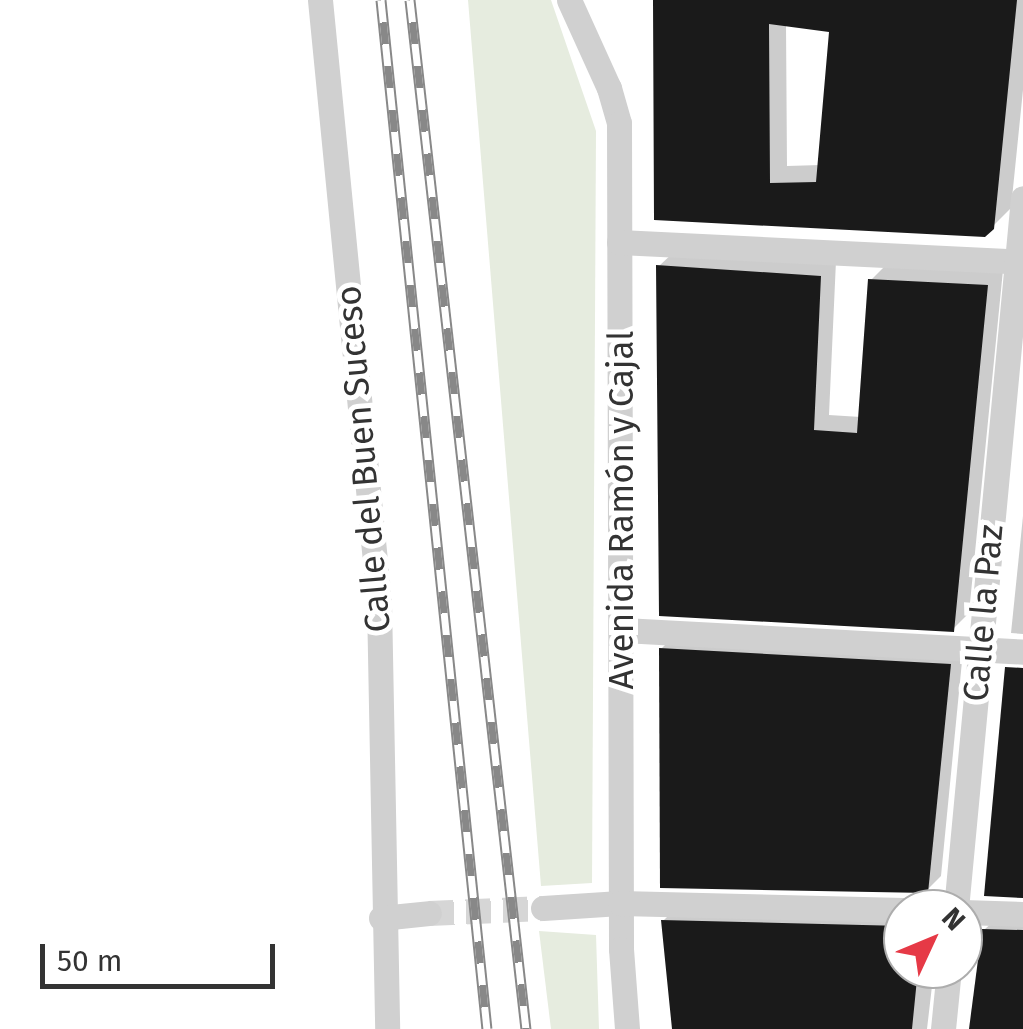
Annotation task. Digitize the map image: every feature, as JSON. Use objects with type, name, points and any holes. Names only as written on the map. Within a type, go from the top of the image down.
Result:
[{"type":"street","name":"Calle del Buen Suceso","points":[[320,0],[379,602],[387,1029]]},
{"type":"street","name":"Avenida Ramón y Cajal","points":[[570,0],[609,88],[619,123],[623,630],[620,903],[626,1029]]},
{"type":"street","name":"Calle la Paz","points":[[958,889],[1023,198]]},
{"type":"street","points":[[619,242],[1020,261]]},
{"type":"street","points":[[623,630],[1023,652]]},
{"type":"street","points":[[543,908],[620,903],[883,910]]},
{"type":"street","points":[[382,918],[429,913]]},
{"type":"street","points":[[983,913],[1023,914]]},
{"type":"street","points":[[943,1029],[948,989]]},
{"type":"shaded area","points":[[468,0],[551,0],[596,131],[592,883],[541,886]]},
{"type":"shaded area","points":[[539,931],[596,935],[599,1029],[551,1029]]},
{"type":"building","points":[[653,0],[1017,0],[994,229],[985,237],[654,220]],"holes":[[[769,24],[829,32],[816,182],[770,183]]]},
{"type":"building","points":[[656,265],[821,276],[814,430],[857,433],[868,279],[988,285],[954,632],[659,616]]},
{"type":"building","points":[[659,648],[951,664],[928,889],[883,889],[883,892],[660,888]]},
{"type":"building","points":[[1005,667],[1023,668],[1023,898],[984,896]]},
{"type":"building","points":[[661,920],[883,926],[883,989],[916,989],[912,1029],[672,1029]]},
{"type":"building","points":[[983,929],[1023,930],[1023,1029],[969,1029],[974,989],[983,989]]},
{"type":"tunnel","points":[[429,913],[543,908]]},
{"type":"railway","points":[[381,0],[487,1029]]},
{"type":"railway","points":[[410,0],[526,1029]]}]
